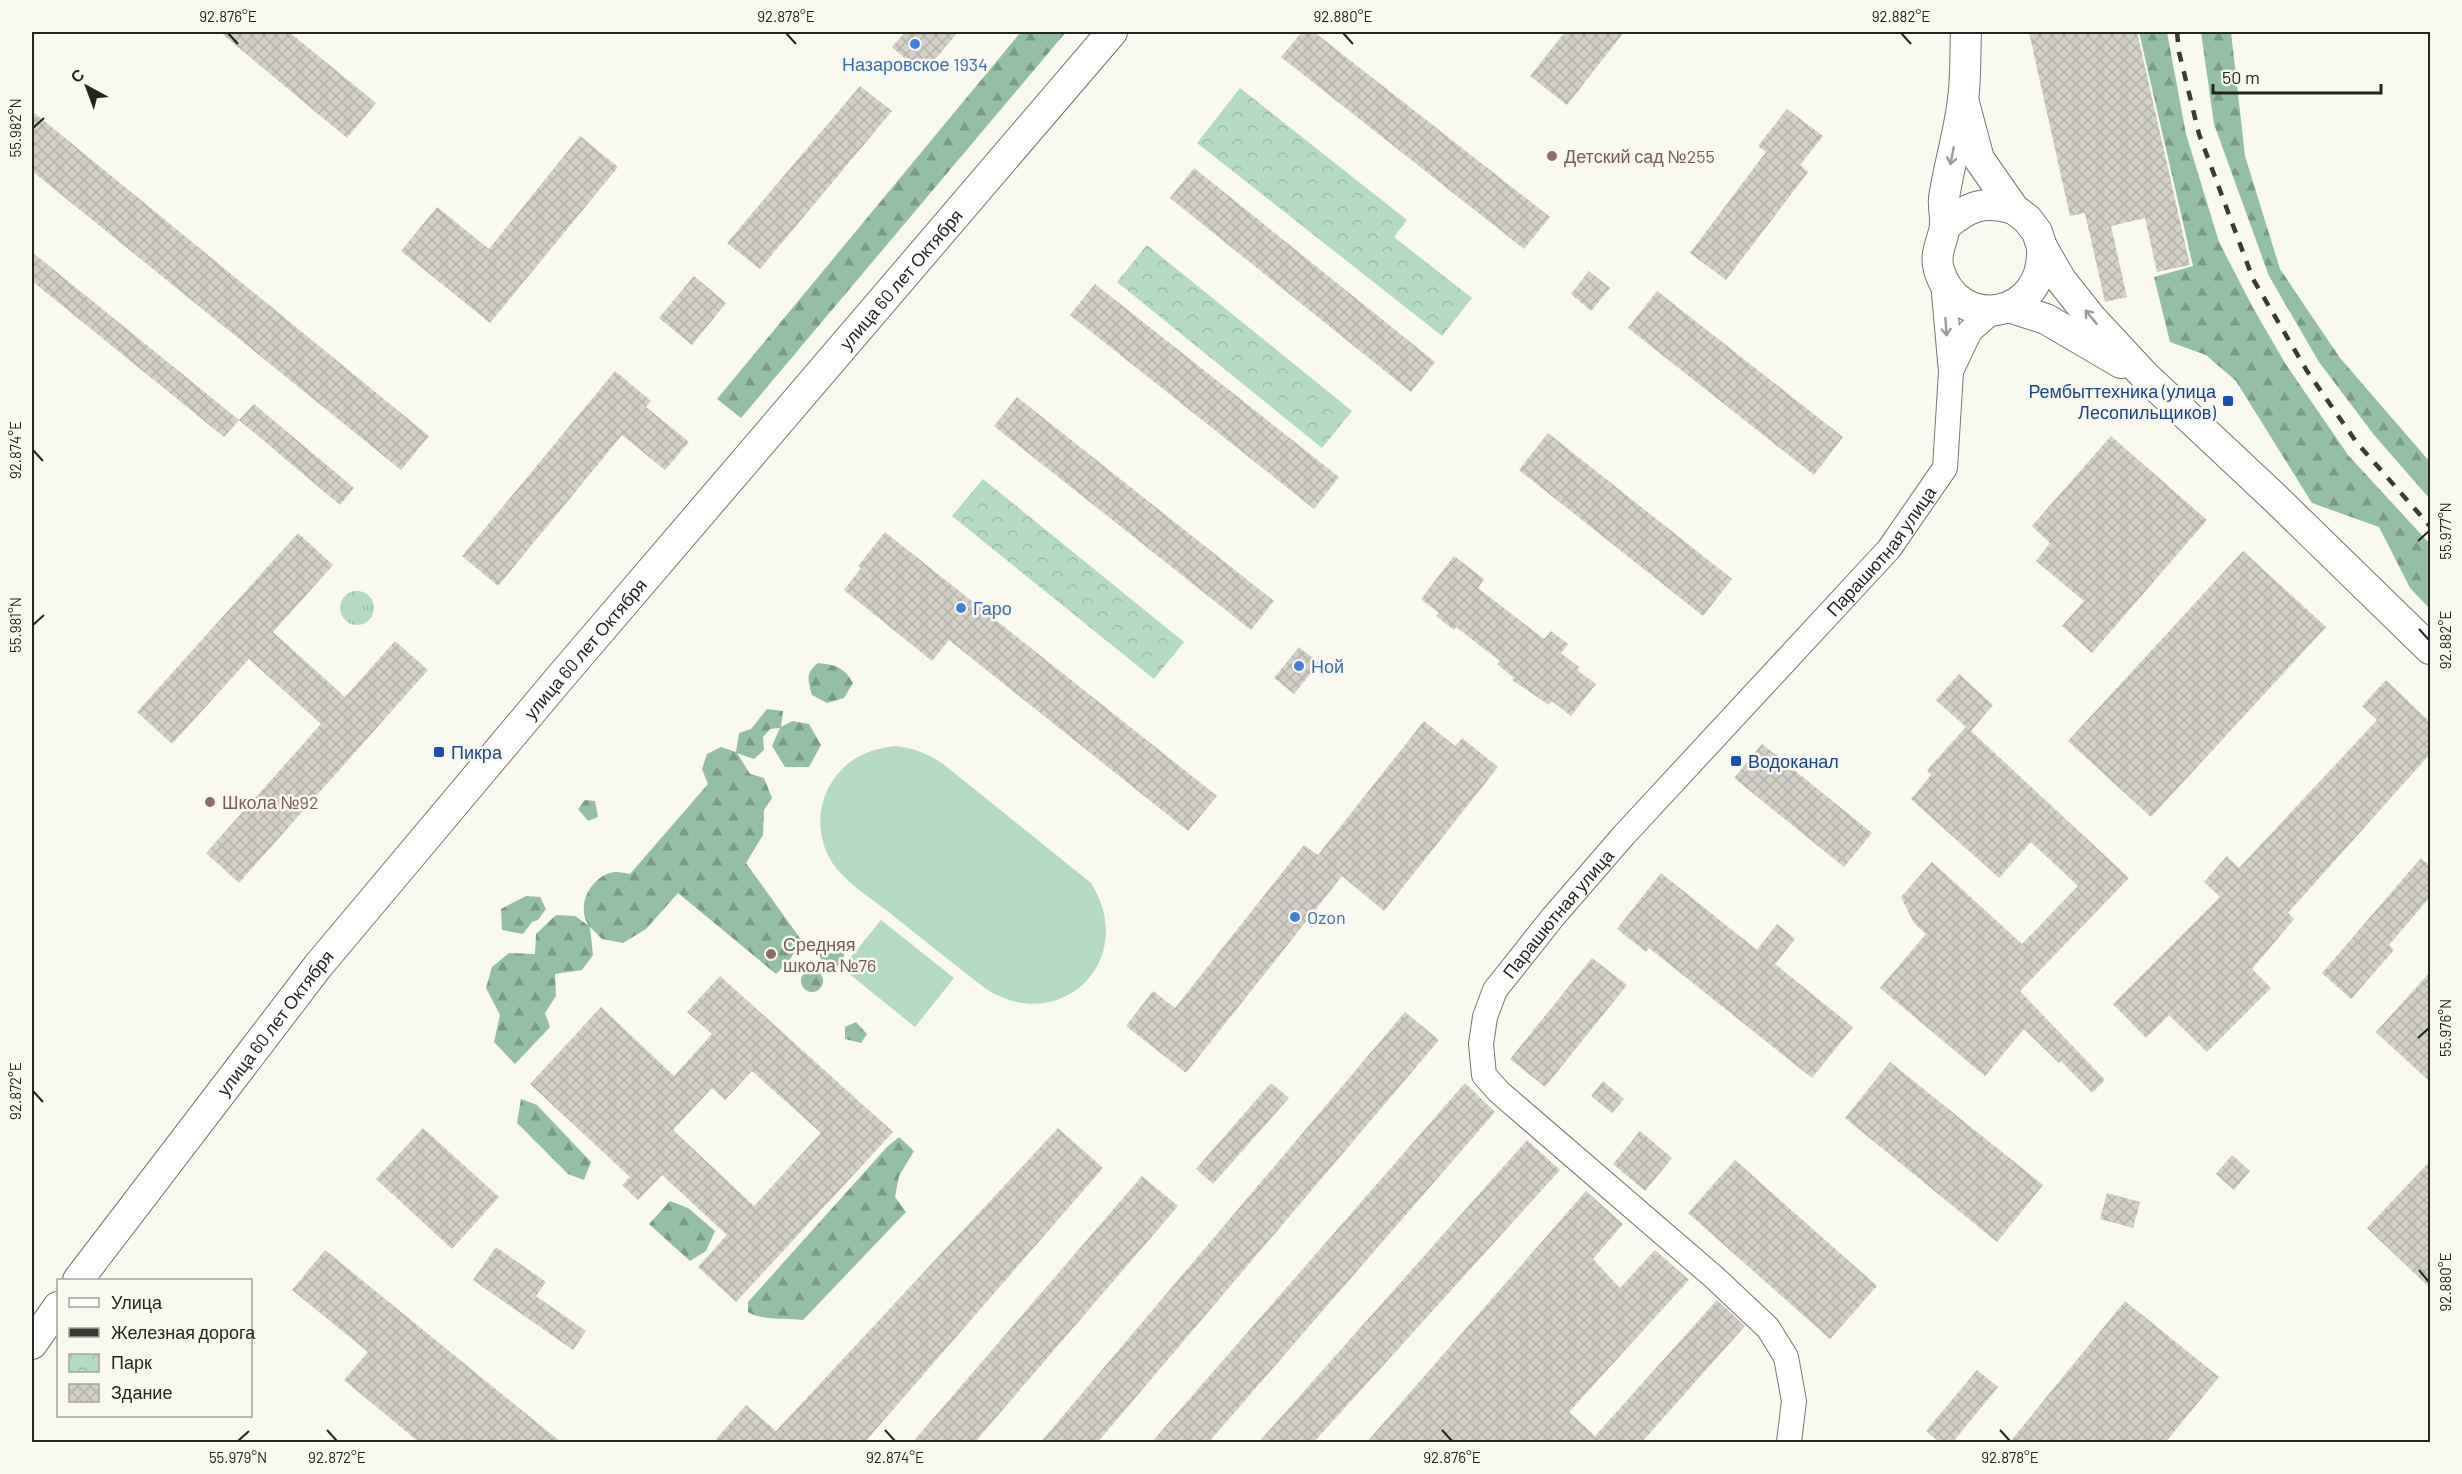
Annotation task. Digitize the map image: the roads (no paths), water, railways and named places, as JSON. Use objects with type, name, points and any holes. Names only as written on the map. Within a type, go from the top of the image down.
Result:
[{"type":"main road","name":"улица 60 лет Октября","points":[[80,1279],[318,966],[558,680],[1112,32]]},
{"type":"main road","points":[[1966,32],[1963,99],[1943,201],[1945,226],[1937,251],[1938,267],[1943,282],[1952,295],[1964,304],[1979,309],[2001,309],[2046,320],[2145,376]]},
{"type":"main road","points":[[1963,99],[1979,159],[2014,209],[2027,219],[2037,232],[2061,280],[2092,319],[2145,376],[2274,497],[2430,650]]},
{"type":"main road","points":[[1945,226],[1963,211],[1980,205],[1998,204],[2014,209]]},
{"type":"main road","points":[[2001,309],[2022,300],[2032,289],[2040,276],[2043,247]]},
{"type":"main road","points":[[32,1344],[57,1308]]},
{"type":"street","points":[[1943,282],[1952,372]]},
{"type":"street","points":[[1952,372],[1970,331],[2001,309]]},
{"type":"street","name":"Парашютная улица","points":[[1789,1443],[1794,1401],[1786,1357],[1768,1329],[1715,1278],[1499,1092],[1484,1075],[1481,1044],[1485,1017],[1495,990],[1553,917],[1636,821],[1889,549],[1945,468],[1952,372]]},
{"type":"railway","points":[[2177,32],[2179,52],[2199,134],[2253,279],[2307,371],[2357,443],[2430,526]]},
{"type":"place","name":"Назаровское 1934","points":[[915,44]]},
{"type":"place","name":"Детский сад №255","points":[[1552,156]]},
{"type":"place","name":"Рембыттехника (улица Лесопильщиков)","points":[[2228,401]]},
{"type":"place","name":"Гаро","points":[[961,608]]},
{"type":"place","name":"Ной","points":[[1299,666]]},
{"type":"place","name":"Пикра","points":[[439,752]]},
{"type":"place","name":"Водоканал","points":[[1736,761]]},
{"type":"place","name":"Школа №92","points":[[210,802]]},
{"type":"place","name":"Ozon","points":[[1295,917]]},
{"type":"place","name":"Средняя школа №76","points":[[771,954]]}]
